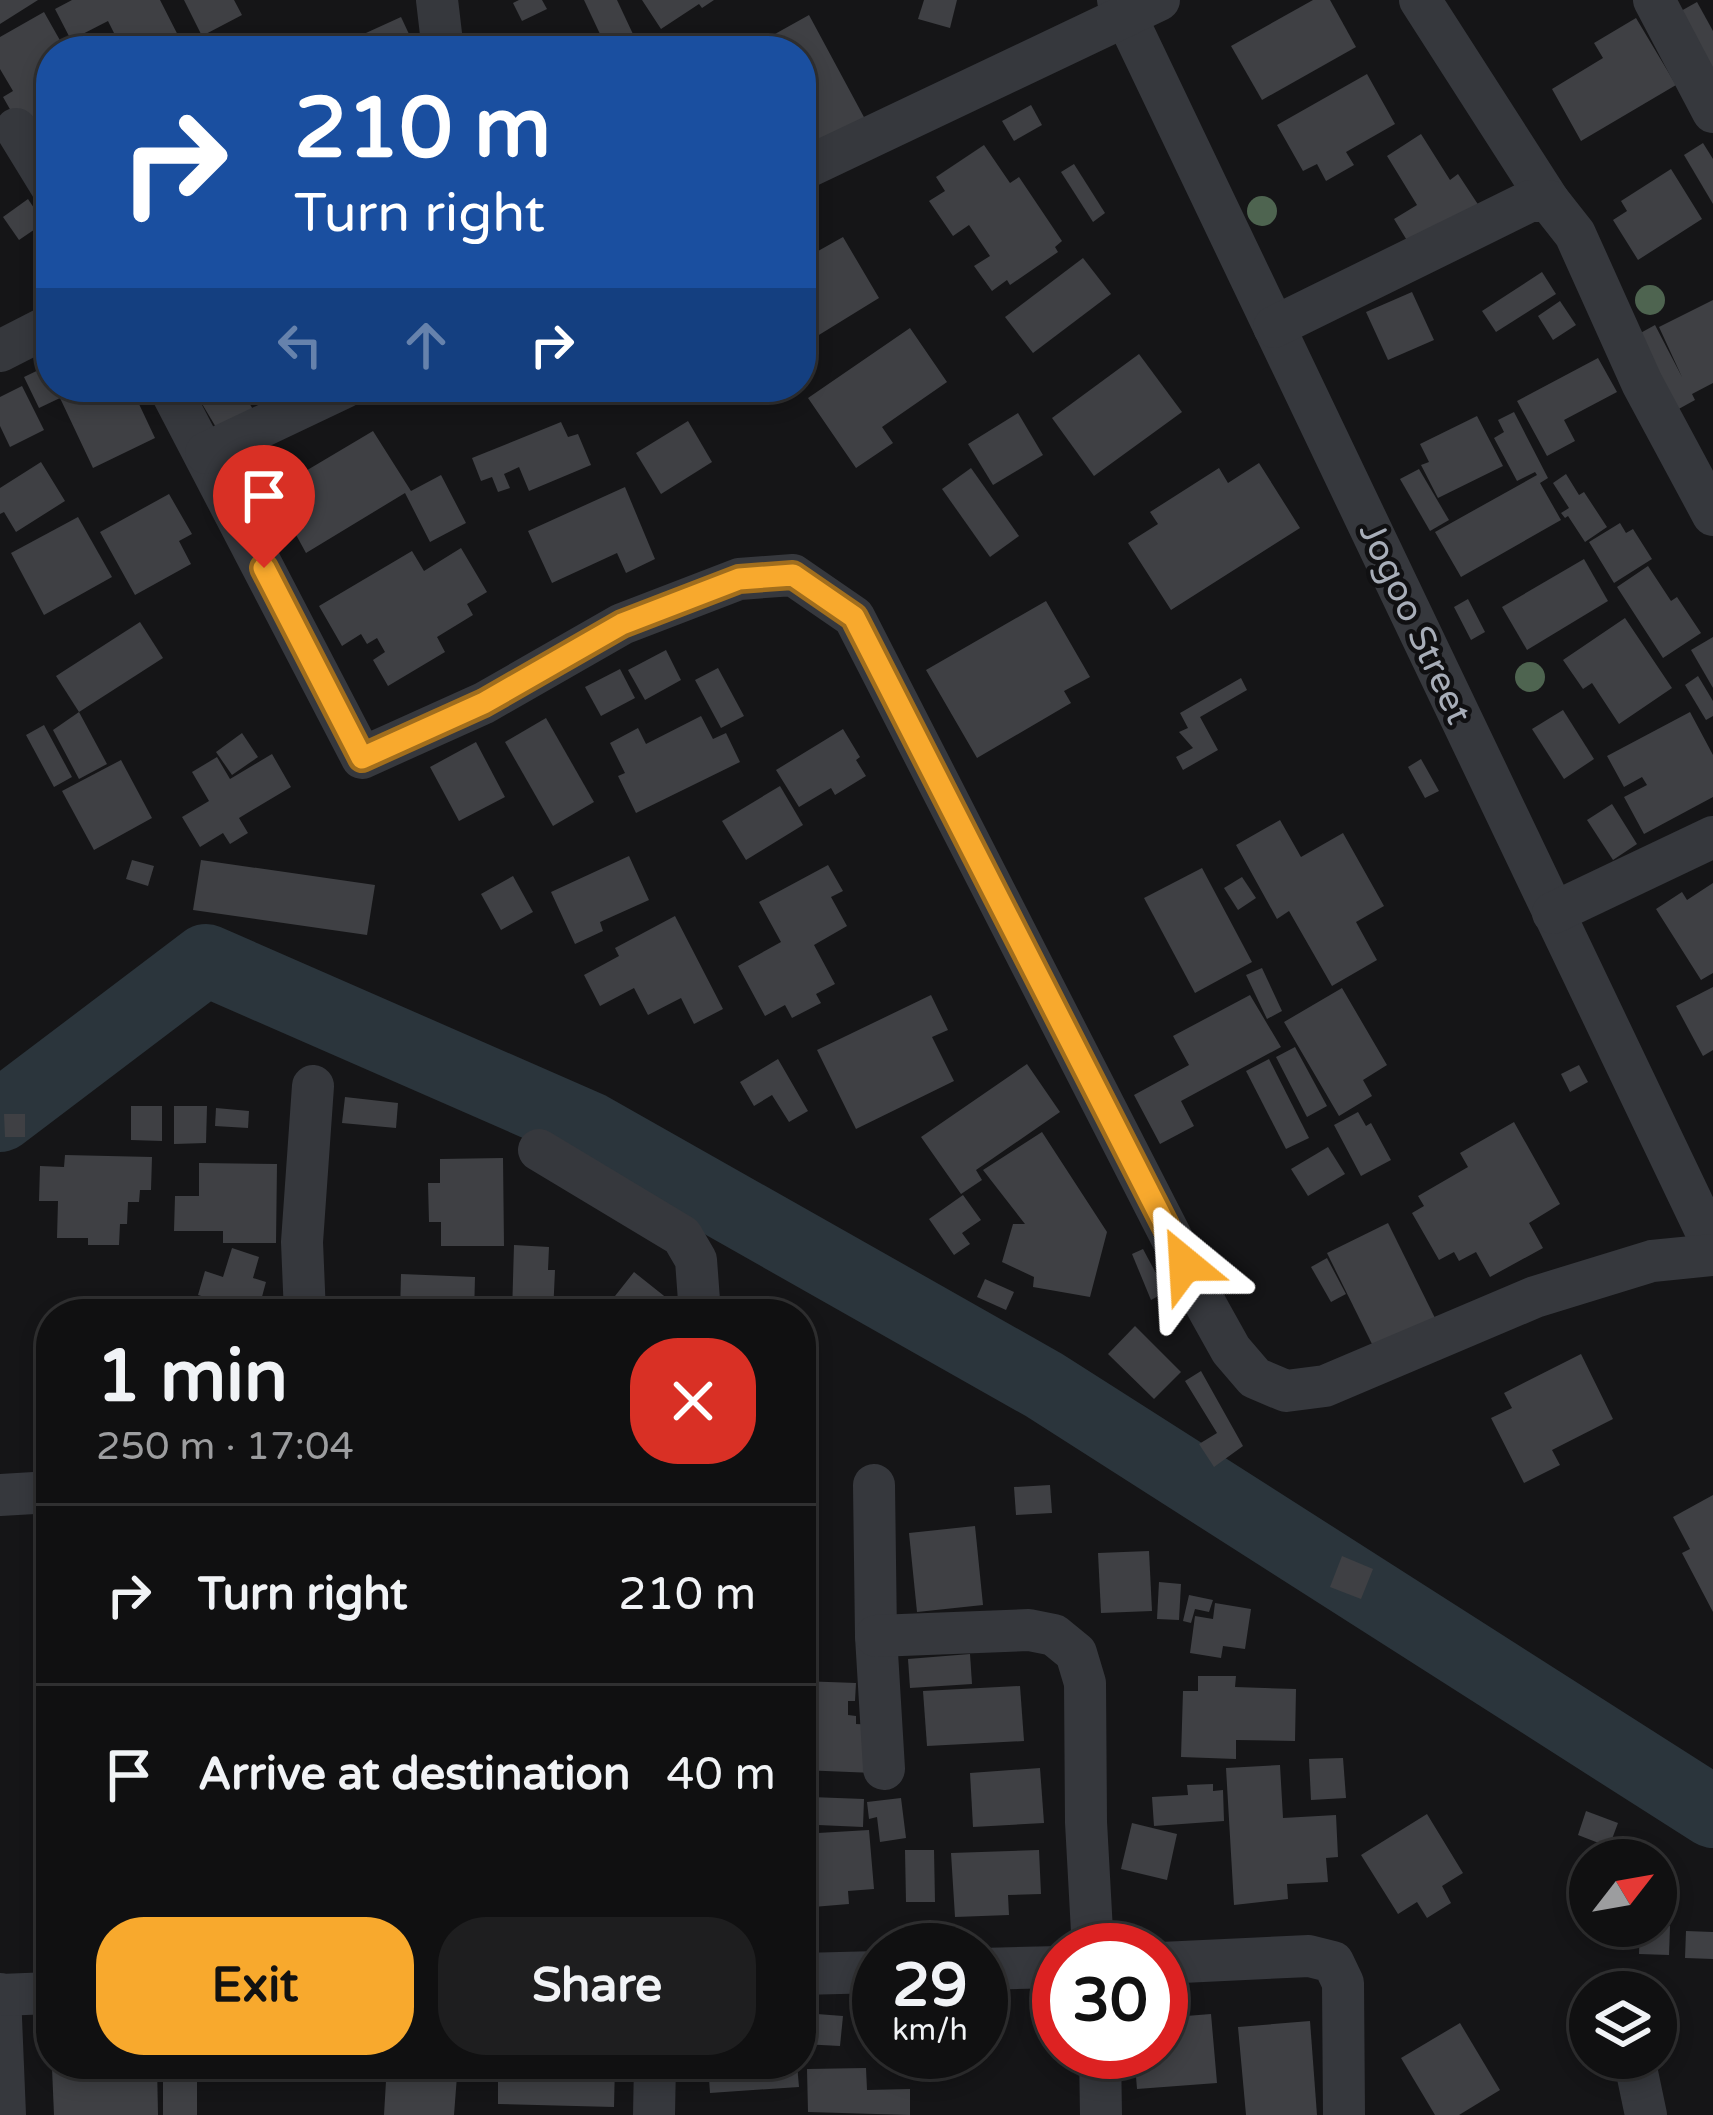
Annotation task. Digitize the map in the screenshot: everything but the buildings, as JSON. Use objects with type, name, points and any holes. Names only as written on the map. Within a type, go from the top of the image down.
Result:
[{"type":"street","points":[[437,0],[441,36]]},
{"type":"street","points":[[1420,0],[1575,234],[1642,383],[1713,515]]},
{"type":"street","points":[[1654,0],[1713,112]]},
{"type":"street","points":[[816,163],[1134,5]]},
{"type":"street","name":"Jogoo Street","points":[[1134,5],[1274,327],[1713,1250]]},
{"type":"street","points":[[16,129],[36,162]]},
{"type":"street","points":[[1274,327],[1530,201],[1549,201]]},
{"type":"street","points":[[0,351],[36,333]]},
{"type":"street","points":[[177,402],[362,758],[484,703],[622,624],[739,579],[793,575],[854,617],[1207,1307],[1231,1350],[1256,1378],[1286,1390],[1325,1386],[1535,1297],[1652,1261],[1713,1250]]},
{"type":"street","points":[[206,453],[313,402]]},
{"type":"street","points":[[1553,914],[1713,837]]},
{"type":"street","points":[[304,1299],[302,1242],[313,1086]]},
{"type":"street","points":[[538,1150],[682,1236],[696,1260],[699,1299]]},
{"type":"street","points":[[874,1485],[884,1769]]},
{"type":"street","points":[[0,1495],[36,1493]]},
{"type":"street","points":[[876,1636],[1029,1630],[1054,1635],[1076,1653],[1085,1683],[1092,1923]]},
{"type":"street","points":[[1188,1962],[1309,1956],[1333,1962],[1343,1983],[1344,2115]]},
{"type":"street","points":[[816,1974],[852,1973]]},
{"type":"street","points":[[5,2115],[0,1995],[36,1994]]},
{"type":"street","points":[[654,2115],[655,2079]]},
{"type":"street","points":[[1100,2079],[1101,2115]]},
{"type":"street","points":[[1638,2079],[1646,2115]]},
{"type":"waterway","points":[[0,1116],[206,960],[590,1128],[1044,1385],[1713,1812]]},
{"type":"route","points":[[264,568],[362,758],[484,703],[622,624],[739,579],[793,575],[854,617],[1185,1264]]}]
